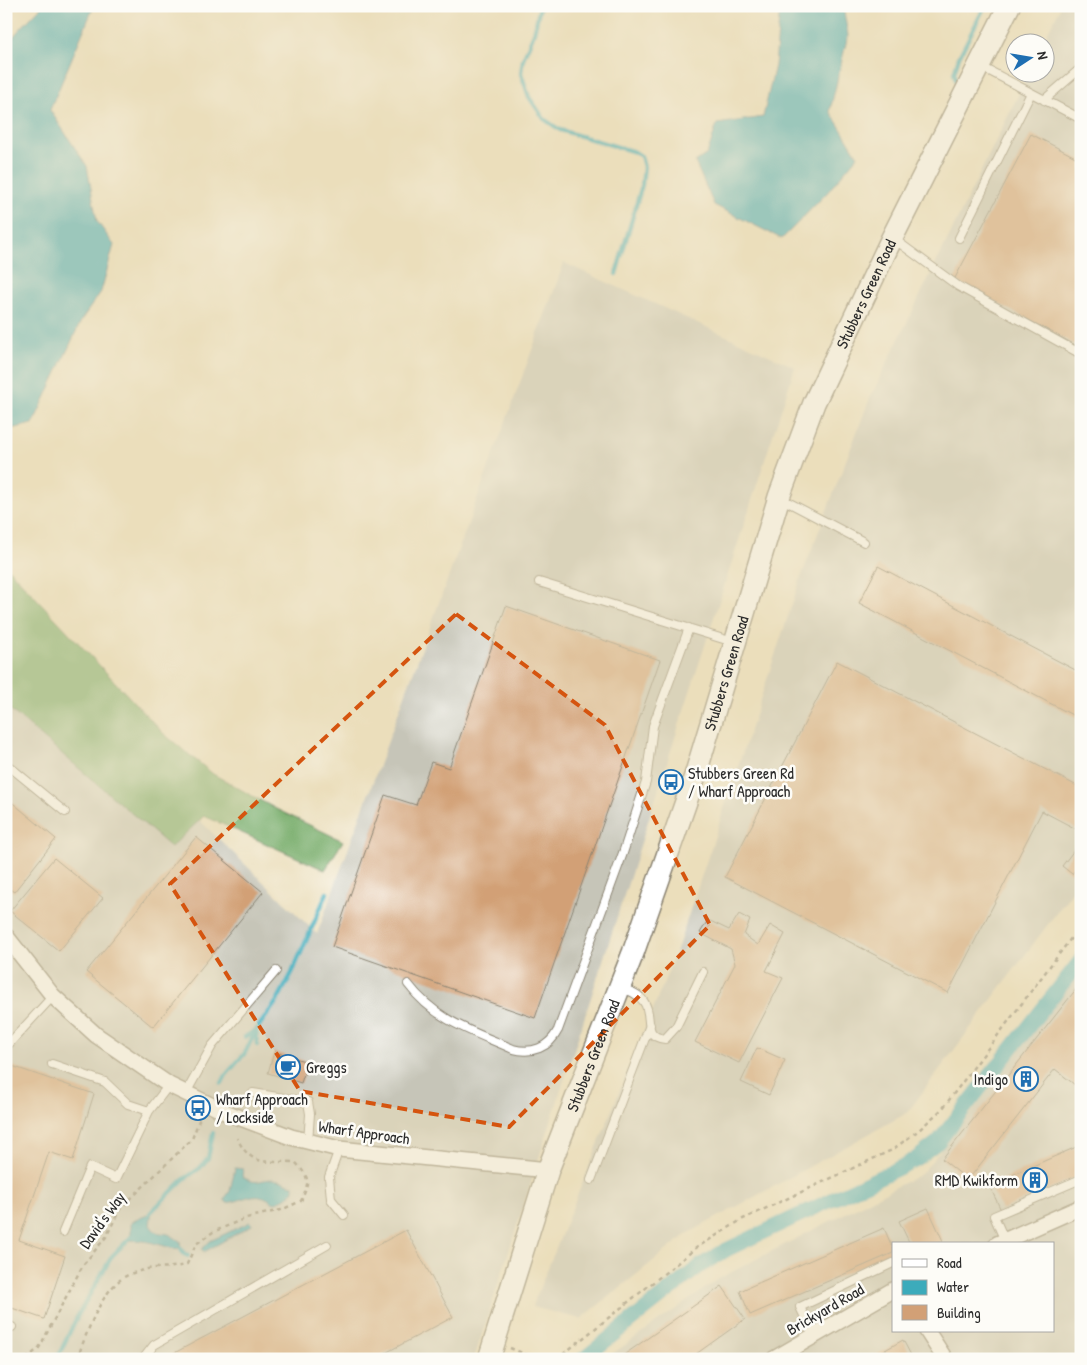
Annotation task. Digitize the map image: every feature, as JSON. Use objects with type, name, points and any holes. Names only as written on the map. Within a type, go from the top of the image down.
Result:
[{"type":"street","name":"Stubbers Green Road","points":[[492,1350],[548,1170],[619,988],[695,776],[779,497],[814,403],[892,238],[1009,6]]},
{"type":"street","name":"Wharf Approach","points":[[6,936],[53,996],[96,1035],[169,1086],[224,1112],[291,1137],[339,1149],[548,1170]]},
{"type":"street","points":[[1001,1242],[1081,1207]]},
{"type":"street","name":"Brickyard Road","points":[[774,1359],[892,1291]]},
{"type":"street","points":[[928,1332],[945,1359]]},
{"type":"lane","points":[[979,65],[1081,119]]},
{"type":"lane","points":[[1044,100],[1081,68]]},
{"type":"lane","points":[[959,238],[1031,93]]},
{"type":"lane","points":[[892,238],[958,286],[1081,354]]},
{"type":"lane","points":[[779,497],[864,542]]},
{"type":"lane","points":[[539,582],[735,643]]},
{"type":"lane","points":[[408,984],[423,1002],[447,1021],[513,1049],[523,1052],[532,1051],[547,1044],[554,1038],[623,853],[646,782],[653,726],[689,628]]},
{"type":"lane","points":[[7,768],[65,812]]},
{"type":"lane","points":[[186,1093],[212,1046],[276,971]]},
{"type":"lane","points":[[619,988],[634,993],[645,1003],[650,1031],[656,1037],[665,1039],[676,1027],[703,972]]},
{"type":"lane","points":[[6,1047],[53,996]]},
{"type":"lane","points":[[591,1180],[650,1025]]},
{"type":"lane","points":[[52,1064],[105,1082],[128,1104],[149,1111]]},
{"type":"lane","points":[[63,1232],[90,1167],[116,1179],[149,1111],[169,1086]]},
{"type":"lane","points":[[253,1093],[308,1102],[310,1114],[308,1142]]},
{"type":"lane","points":[[339,1149],[330,1177],[331,1200],[344,1215]]},
{"type":"lane","points":[[1001,1242],[994,1216],[1081,1179]]},
{"type":"lane","points":[[143,1359],[154,1345],[327,1245]]},
{"type":"lane","points":[[814,1336],[800,1307],[892,1263]]},
{"type":"path","points":[[556,1359],[696,1248],[743,1219],[892,1150],[919,1130],[943,1108],[1081,925]]},
{"type":"path","name":"David's Way","points":[[26,1359],[38,1348],[83,1264],[106,1237],[120,1209],[192,1139],[206,1103]]},
{"type":"path","points":[[77,1359],[96,1312],[113,1286],[130,1274],[154,1268],[177,1268],[187,1264],[196,1244],[213,1232],[246,1218],[281,1210],[301,1201],[308,1185],[305,1172],[295,1162],[256,1161],[243,1150],[237,1138]]},
{"type":"path","points":[[492,1350],[537,1359]]},
{"type":"highlighted area","points":[[456,614],[605,725],[710,925],[509,1127],[300,1091],[170,884]]},
{"type":"shaded area","points":[[1061,6],[1081,6],[1081,880],[907,1113],[687,1234],[581,1319],[532,1307],[677,950],[800,580],[870,398],[1025,82],[1054,82],[1054,32],[1048,32]]},
{"type":"shaded area","points":[[564,263],[795,367],[474,1359],[6,1359],[6,633],[317,934]]},
{"type":"shaded area","points":[[1081,971],[1081,1359],[605,1359],[720,1278],[921,1174],[969,1116]]},
{"type":"green space","points":[[6,566],[164,734],[213,774],[276,809],[343,841],[325,870],[204,816],[171,847],[6,706]]},
{"type":"water","points":[[42,6],[94,6],[50,110],[87,166],[97,221],[114,245],[101,292],[82,319],[33,424],[6,430],[6,46]]},
{"type":"water","points":[[780,6],[843,6],[848,35],[830,111],[858,156],[826,194],[782,239],[714,205],[695,162],[707,154],[717,124],[763,117],[775,65]]},
{"type":"water","points":[[235,1168],[243,1169],[242,1176],[252,1181],[278,1180],[294,1185],[294,1190],[288,1197],[274,1203],[261,1196],[251,1196],[227,1203],[225,1198],[230,1191]]},
{"type":"water","points":[[152,1210],[150,1225],[152,1228],[156,1232],[170,1235],[180,1241],[181,1248],[144,1241],[127,1241],[131,1234],[131,1222],[147,1215]]},
{"type":"water","points":[[250,1222],[252,1225],[204,1252],[202,1249],[210,1241]]},
{"type":"building","points":[[1031,134],[1081,160],[1081,348],[954,280]]},
{"type":"building","points":[[878,566],[1081,673],[1080,719],[859,603]]},
{"type":"building","points":[[506,606],[660,660],[535,1018],[332,947],[385,795],[416,805],[431,762],[449,768]]},
{"type":"building","points":[[837,661],[1081,788],[1080,831],[1042,811],[948,993],[725,877]]},
{"type":"building","points":[[8,799],[56,839],[14,892],[6,886],[6,801]]},
{"type":"building","points":[[196,837],[263,892],[153,1027],[86,972]]},
{"type":"building","points":[[1081,841],[1081,862],[1072,874],[1062,866]]},
{"type":"building","points":[[54,858],[103,898],[59,951],[10,911]]},
{"type":"building","points":[[739,914],[750,920],[744,935],[758,945],[770,925],[785,934],[766,971],[783,978],[739,1063],[695,1042],[735,964],[731,949],[700,933],[708,920],[729,930]]},
{"type":"building","name":"Indigo","points":[[1081,983],[1081,1088],[1055,1069],[968,1180],[942,1159]]},
{"type":"building","points":[[757,1048],[785,1060],[769,1095],[741,1082]]},
{"type":"building","name":"Greggs","points":[[274,1052],[308,1062],[301,1083],[268,1073]]},
{"type":"building","points":[[6,1064],[94,1094],[73,1160],[49,1152],[19,1240],[65,1256],[44,1319],[6,1306]]},
{"type":"building","name":"RMD Kwikform","points":[[1081,1145],[1081,1175],[1001,1210],[989,1185]]},
{"type":"building","points":[[928,1208],[943,1241],[909,1242],[899,1221]]},
{"type":"building","points":[[884,1228],[892,1247],[892,1253],[750,1315],[740,1291]]},
{"type":"building","points":[[406,1230],[453,1317],[374,1359],[163,1359]]},
{"type":"building","points":[[722,1286],[745,1319],[689,1359],[618,1359]]},
{"type":"building","points":[[903,1340],[913,1359],[869,1359]]},
{"type":"waterway","points":[[540,6],[534,33],[523,59],[521,73],[529,97],[544,119],[560,130],[635,152],[641,156],[644,167],[642,185],[616,274]]},
{"type":"waterway","points":[[957,84],[954,73],[959,57],[985,6]]},
{"type":"waterway","points":[[222,1083],[226,1075],[245,1053],[256,1030],[277,1001],[292,973],[327,893]]},
{"type":"waterway","points":[[583,1359],[700,1266],[726,1250],[903,1166],[938,1142],[1081,960]]},
{"type":"waterway","points":[[245,1037],[256,1030],[257,1045]]},
{"type":"waterway","points":[[150,1213],[183,1180],[200,1168],[208,1158],[213,1133]]},
{"type":"waterway","points":[[57,1359],[77,1317],[112,1256],[131,1237]]},
{"type":"waterway","points":[[181,1248],[184,1254],[188,1256]]},
{"type":"place","name":"Stubbers Green Rd / Wharf Approach","points":[[671,782]]},
{"type":"place","name":"Greggs","points":[[288,1067]]},
{"type":"place","name":"Indigo","points":[[1026,1079]]},
{"type":"place","name":"Wharf Approach / Lockside","points":[[198,1108]]},
{"type":"place","name":"RMD Kwikform","points":[[1035,1180]]}]
